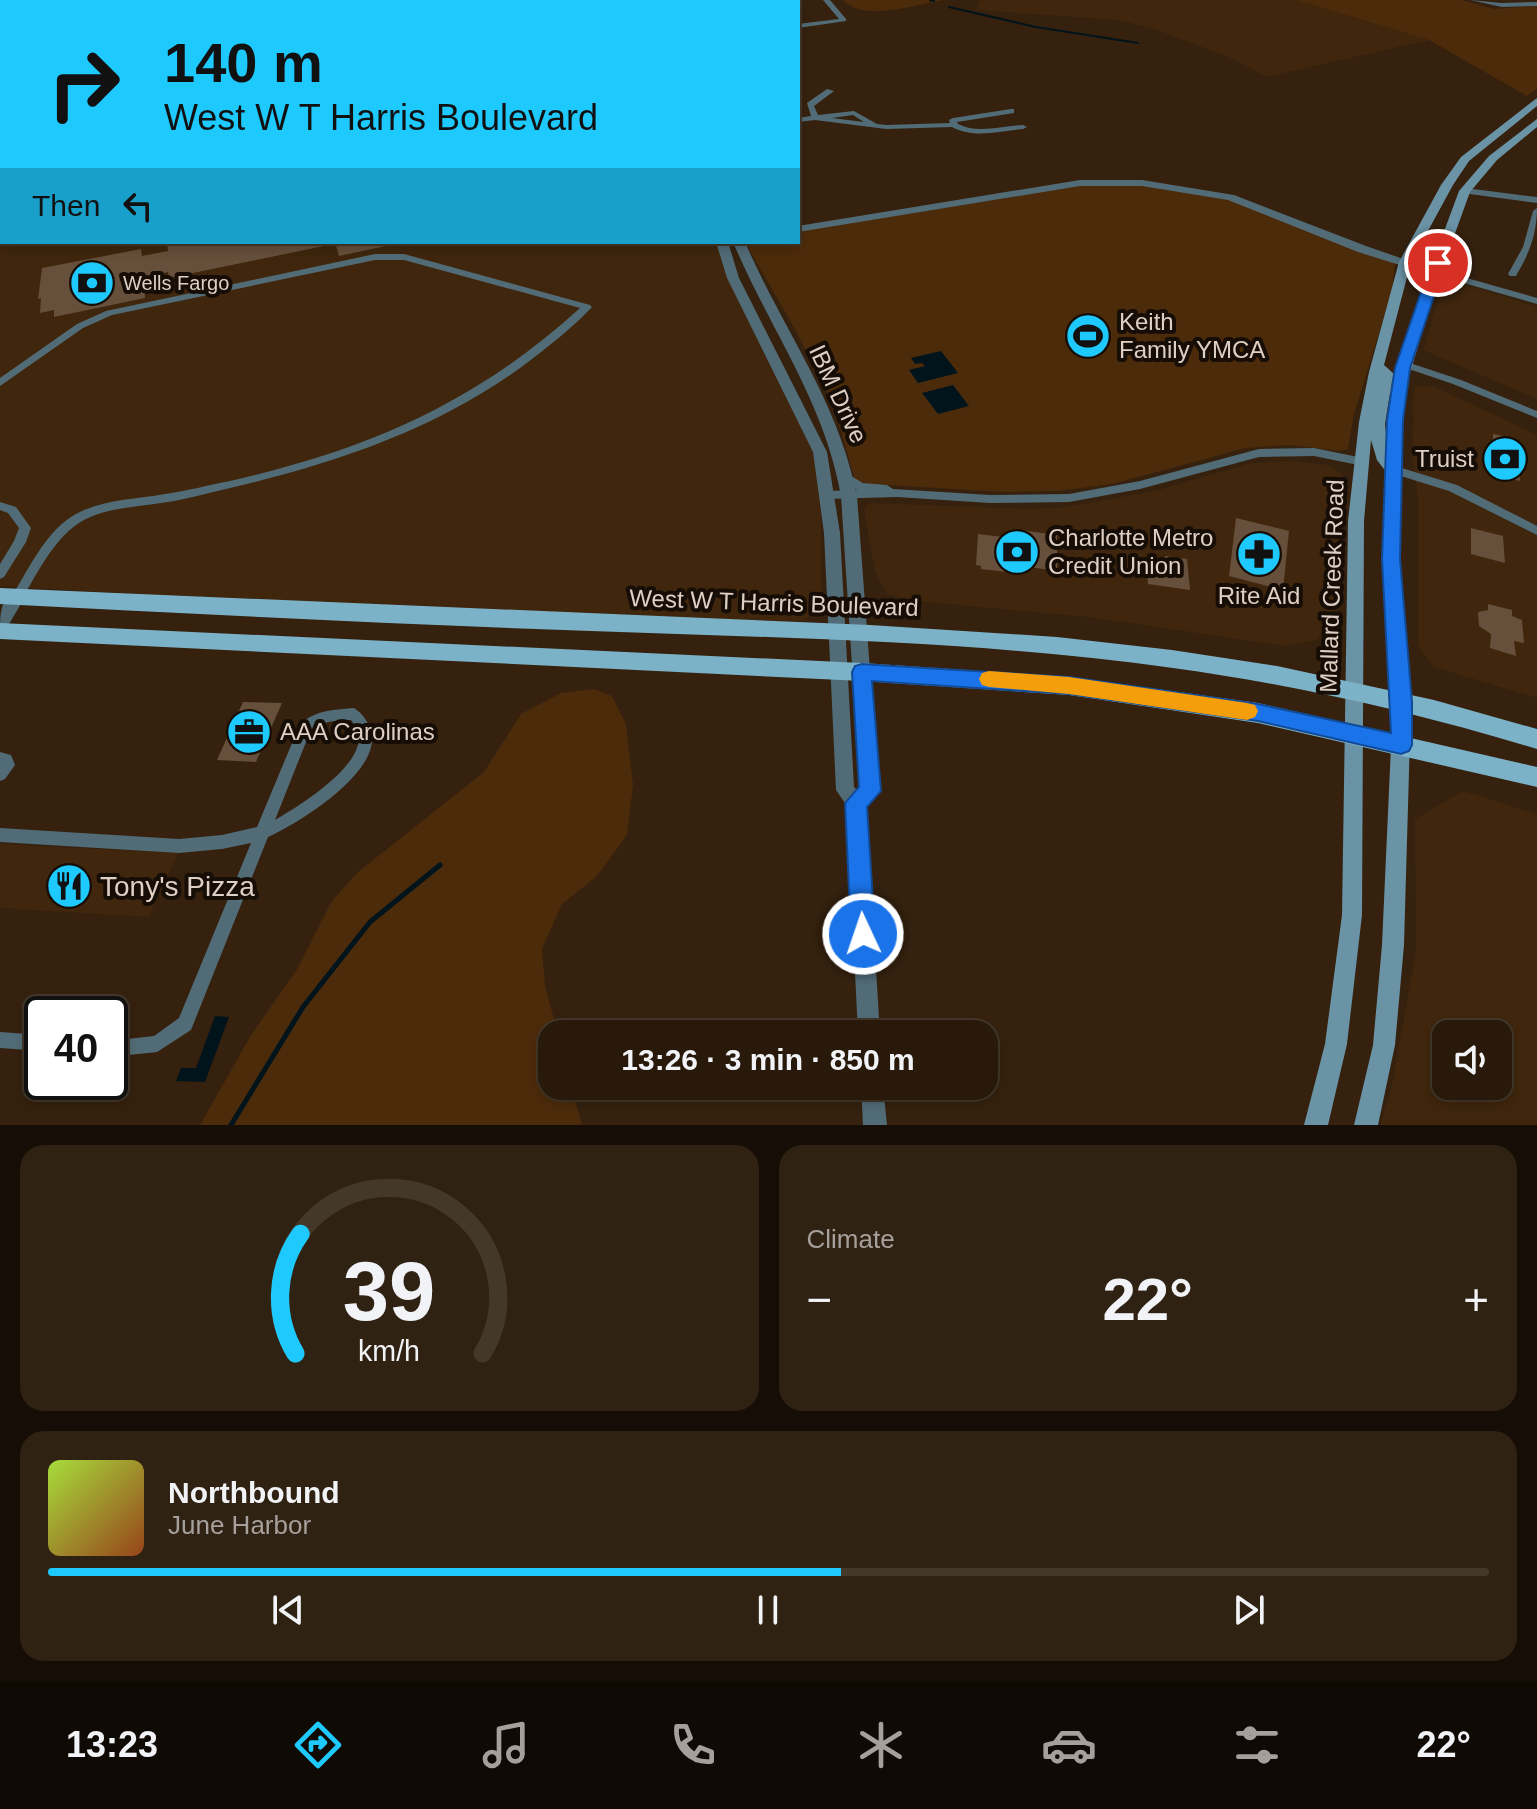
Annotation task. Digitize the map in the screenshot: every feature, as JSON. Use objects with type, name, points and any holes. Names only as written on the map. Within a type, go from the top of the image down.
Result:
[{"type":"main road","name":"Mallard Creek Road","points":[[1316,1125],[1336,1044],[1347,973],[1353,886],[1356,521],[1366,422],[1378,365],[1405,262],[1465,159],[1537,101]]},
{"type":"main road","points":[[1366,1125],[1378,1075],[1393,945],[1402,702],[1391,559],[1397,392],[1435,272],[1465,191],[1493,158],[1537,122]]},
{"type":"main road","points":[[1378,365],[1387,374],[1380,413],[1380,454],[1392,469]]},
{"type":"main road","name":"West W T Harris Boulevard","points":[[8,597],[836,631],[1122,653],[1354,690],[1537,739]]},
{"type":"main road","points":[[0,631],[862,672],[1069,686],[1258,713],[1537,777]]},
{"type":"street","points":[[800,26],[844,20],[826,0]]},
{"type":"street","points":[[1473,0],[1502,5],[1537,4]]},
{"type":"street","points":[[800,126],[834,92]]},
{"type":"street","points":[[954,125],[951,121],[956,117],[1011,111]]},
{"type":"street","points":[[800,119],[813,116],[880,127],[954,125],[969,131],[1023,127]]},
{"type":"street","points":[[800,229],[1080,183],[1142,183],[1230,197],[1405,262],[1537,301]]},
{"type":"street","points":[[1465,191],[1537,200]]},
{"type":"street","points":[[1513,274],[1533,238],[1537,211]]},
{"type":"street","name":"IBM Drive","points":[[723,244],[744,303],[811,428],[820,452],[828,495],[845,790],[856,803],[870,791],[846,477],[832,425],[740,244]]},
{"type":"street","points":[[1525,251],[1537,254]]},
{"type":"street","points":[[0,383],[72,331],[109,313],[375,257],[404,257],[587,307],[529,359],[458,403],[373,442],[274,473],[164,499],[108,505],[85,514],[55,537],[8,597],[0,624]]},
{"type":"street","points":[[1404,364],[1537,415]]},
{"type":"street","points":[[828,495],[897,493],[1003,500],[1069,498],[1105,493],[1238,457],[1282,450],[1326,453],[1363,462]]},
{"type":"street","points":[[1392,469],[1453,488],[1537,531]]},
{"type":"street","points":[[846,477],[860,487],[897,493]]},
{"type":"street","points":[[0,506],[12,510],[25,528],[17,548],[0,574]]},
{"type":"street","points":[[0,835],[179,846],[263,832],[303,812],[332,790],[361,753],[367,739],[361,720],[354,714],[340,714],[314,720],[305,728],[263,832],[185,1024],[157,1044],[128,1049]]},
{"type":"street","points":[[0,758],[6,759],[8,765],[0,775]]},
{"type":"street","points":[[856,803],[868,1020]]},
{"type":"street","points":[[0,1040],[24,1042]]},
{"type":"street","points":[[873,1100],[875,1125]]},
{"type":"shaded area","points":[[843,0],[944,0],[877,11],[853,7]]},
{"type":"shaded area","points":[[980,0],[1296,0],[1429,40],[1267,77],[1231,58],[1157,30],[1119,20],[976,10]]},
{"type":"shaded area","points":[[1296,0],[1461,0],[1494,9],[1537,6],[1537,89],[1527,96],[1429,40]]},
{"type":"shaded area","name":"Keith Family YMCA","points":[[1134,184],[1231,200],[1395,263],[1392,291],[1354,414],[1348,449],[1339,451],[1289,445],[1246,448],[1112,484],[1058,491],[1004,492],[870,484],[855,480],[834,407],[796,331],[746,244],[800,244],[800,231],[1080,186]]},
{"type":"shaded area","points":[[0,244],[719,244],[722,263],[736,297],[813,451],[821,515],[821,610],[802,621],[172,596],[0,586]]},
{"type":"shaded area","points":[[1460,283],[1537,307],[1537,399],[1423,350],[1442,286]]},
{"type":"shaded area","points":[[941,351],[958,373],[918,383],[909,370],[925,366],[915,364],[911,358]]},
{"type":"shaded area","points":[[953,385],[969,406],[938,414],[922,393]]},
{"type":"shaded area","points":[[1433,386],[1537,435],[1537,698],[1434,667],[1418,646],[1418,500],[1412,414],[1415,387]]},
{"type":"shaded area","points":[[1292,461],[1329,465],[1342,474],[1332,619],[1316,640],[1286,646],[1089,617],[917,601],[887,594],[875,572],[864,509],[870,503],[1030,509],[1067,507],[1158,490],[1251,463]]},
{"type":"shaded area","points":[[594,689],[612,696],[626,724],[633,785],[627,835],[596,877],[562,904],[542,949],[545,986],[554,1020],[538,1020],[538,1100],[575,1100],[582,1125],[200,1125],[251,1035],[296,971],[332,901],[358,872],[484,772],[521,714],[561,693]]},
{"type":"shaded area","points":[[1463,791],[1537,814],[1537,1125],[1380,1125],[1391,1090],[1416,952],[1415,819]]},
{"type":"shaded area","points":[[0,844],[178,853],[149,917],[0,908]]},
{"type":"shaded area","points":[[215,1016],[229,1017],[205,1082],[176,1081],[181,1068],[196,1068]]},
{"type":"building","name":"Wells Fargo","points":[[167,244],[324,244],[169,278],[168,272],[144,277],[145,298],[54,317],[54,310],[40,313],[41,298],[38,299],[42,268],[141,249],[142,256],[168,251]]},
{"type":"building","points":[[336,244],[386,246],[339,256]]},
{"type":"building","name":"Truist","points":[[1493,434],[1509,437],[1510,452],[1518,454],[1520,481],[1492,474]]},
{"type":"building","name":"Rite Aid","points":[[1236,518],[1289,531],[1283,590],[1229,576]]},
{"type":"building","points":[[1471,528],[1503,536],[1505,563],[1471,554]]},
{"type":"building","name":"Charlotte Metro Credit Union","points":[[1020,530],[1057,535],[1057,571],[1022,566],[1022,571],[1015,570],[1015,573],[981,569],[976,565],[978,534],[1020,539]]},
{"type":"building","points":[[1165,556],[1187,559],[1190,590],[1148,584],[1146,558],[1165,561]]},
{"type":"building","points":[[1488,604],[1512,610],[1512,616],[1522,620],[1524,643],[1514,641],[1516,656],[1490,648],[1491,634],[1479,626],[1478,612],[1488,610]]},
{"type":"building","name":"AAA Carolinas","points":[[243,702],[282,703],[256,762],[217,760]]},
{"type":"waterway","points":[[930,0],[934,1]]},
{"type":"waterway","points":[[949,7],[1036,27],[1138,43]]},
{"type":"waterway","points":[[231,1125],[303,1007],[370,922],[440,865]]},
{"type":"slow traffic","points":[[989,679],[1069,686],[1247,711]]},
{"type":"place","name":"Wells Fargo","points":[[92,283]]},
{"type":"place","name":"Keith Family YMCA","points":[[1088,336]]},
{"type":"place","name":"Truist","points":[[1505,459]]},
{"type":"place","name":"Charlotte Metro Credit Union","points":[[1017,552]]},
{"type":"place","name":"Rite Aid","points":[[1259,554]]},
{"type":"place","name":"AAA Carolinas","points":[[249,732]]},
{"type":"place","name":"Tony's Pizza","points":[[69,886]]},
{"type":"route","points":[[863,934],[856,803],[870,791],[862,672],[1069,686],[1258,713],[1401,745],[1402,702],[1391,559],[1392,458],[1397,392],[1438,263]]}]
